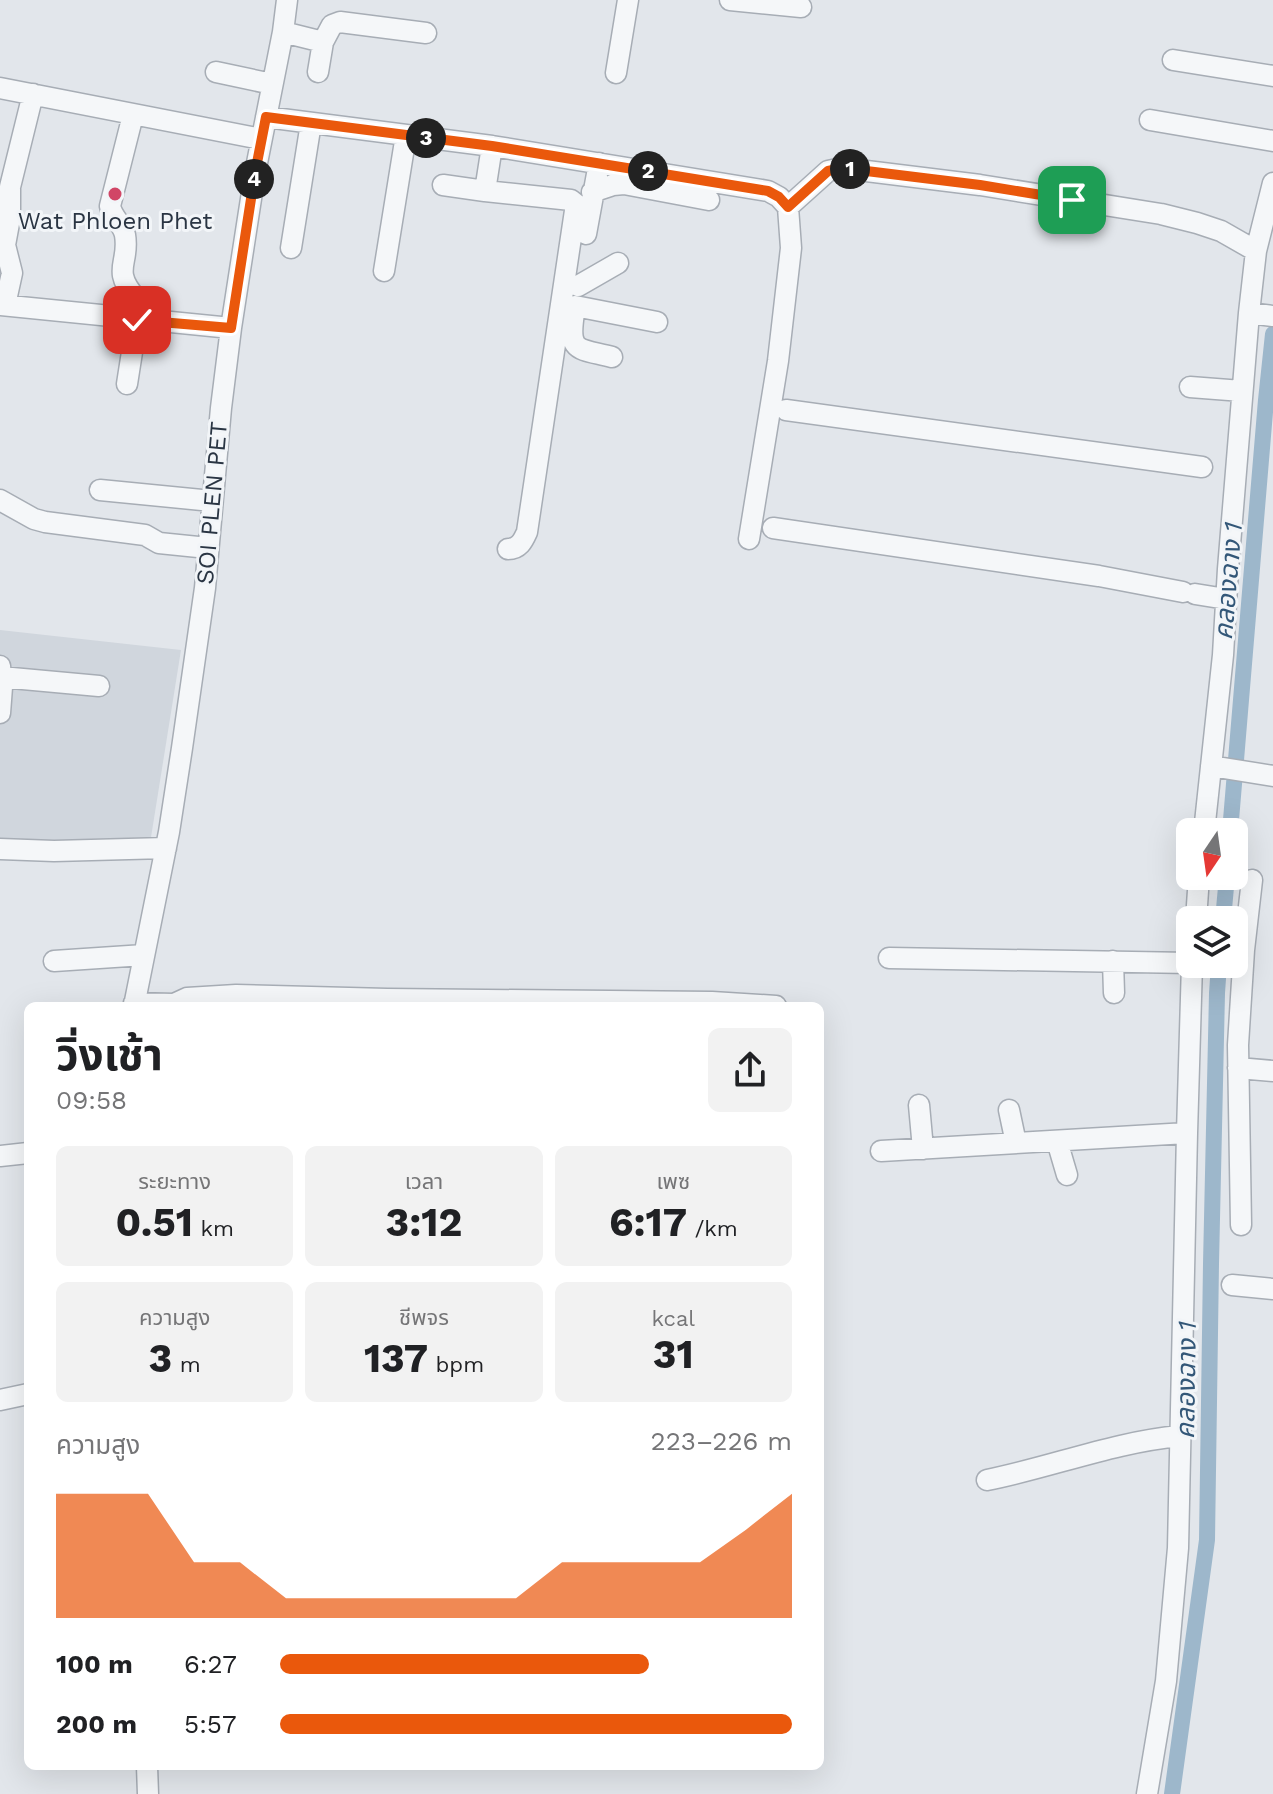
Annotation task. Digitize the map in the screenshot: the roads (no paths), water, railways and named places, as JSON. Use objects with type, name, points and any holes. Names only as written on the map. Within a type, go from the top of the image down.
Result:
[{"type":"street","name":"SOI PLEN PET","points":[[141,1002],[144,955],[166,848],[203,602],[231,328],[287,0]]},
{"type":"street","points":[[616,73],[628,0]]},
{"type":"street","points":[[730,0],[801,7]]},
{"type":"street","points":[[318,72],[323,42],[332,25],[340,22],[426,33]]},
{"type":"street","points":[[283,32],[323,42]]},
{"type":"street","points":[[1173,60],[1273,76]]},
{"type":"street","points":[[216,72],[272,86]]},
{"type":"street","points":[[0,88],[261,139]]},
{"type":"street","points":[[33,94],[10,187],[5,245],[12,273],[2,305],[231,328]]},
{"type":"street","points":[[127,384],[135,297],[124,284],[122,275],[126,237],[110,206],[133,115]]},
{"type":"street","points":[[266,115],[599,163],[768,191],[779,197],[788,207],[791,248],[787,293],[749,539]]},
{"type":"street","points":[[1150,120],[1273,141]]},
{"type":"street","points":[[291,248],[311,123]]},
{"type":"street","points":[[384,271],[406,135]]},
{"type":"street","points":[[485,191],[492,146]]},
{"type":"street","points":[[599,163],[571,334],[573,343],[579,348],[612,357]]},
{"type":"street","points":[[788,207],[828,171],[842,168],[980,185],[1161,214],[1221,231],[1256,251]]},
{"type":"street","points":[[1206,818],[1215,767],[1242,391],[1259,315],[1256,251],[1267,229],[1273,183]]},
{"type":"street","points":[[592,192],[624,184],[709,200]]},
{"type":"street","points":[[443,185],[571,200],[576,204],[527,532],[522,543],[508,549]]},
{"type":"street","points":[[576,296],[618,263]]},
{"type":"street","points":[[576,296],[657,322]]},
{"type":"street","points":[[1190,387],[1242,391]]},
{"type":"street","points":[[786,410],[1236,473]]},
{"type":"street","points":[[100,490],[212,501]]},
{"type":"street","points":[[0,500],[45,522],[145,535],[159,543],[209,541]]},
{"type":"street","points":[[773,528],[1099,576],[1226,599]]},
{"type":"street","points":[[0,713],[1,672],[99,686]]},
{"type":"street","points":[[1215,767],[1264,774]]},
{"type":"street","points":[[0,849],[166,848]]},
{"type":"street","points":[[1241,1225],[1238,1068],[1244,950],[1252,880]]},
{"type":"street","points":[[54,961],[144,955]]},
{"type":"street","points":[[889,958],[1176,963]]},
{"type":"street","points":[[1113,961],[1114,993]]},
{"type":"street","points":[[1147,1794],[1166,1681],[1178,1548],[1191,978]]},
{"type":"street","points":[[141,1002],[175,992],[187,998],[313,1002]]},
{"type":"street","points":[[1238,1068],[1273,1071]]},
{"type":"street","points":[[919,1105],[923,1149]]},
{"type":"street","points":[[1009,1110],[1016,1143]]},
{"type":"street","points":[[881,1151],[1187,1133]]},
{"type":"street","points":[[1057,1141],[1067,1175]]},
{"type":"street","points":[[0,1156],[24,1153]]},
{"type":"street","points":[[1232,1285],[1273,1289]]},
{"type":"street","points":[[0,1400],[24,1395]]},
{"type":"street","points":[[987,1480],[1116,1446],[1180,1436]]},
{"type":"street","points":[[147,1770],[148,1794]]},
{"type":"waterway","name":"คลองฉาง 1","points":[[1231,818],[1273,334]]},
{"type":"waterway","name":"คลองฉาง 1","points":[[1224,906],[1226,890]]},
{"type":"waterway","name":"คลองฉาง 1","points":[[1172,1794],[1207,1540],[1218,978]]},
{"type":"place","name":"Wat Phloen Phet","points":[[115,194]]}]
